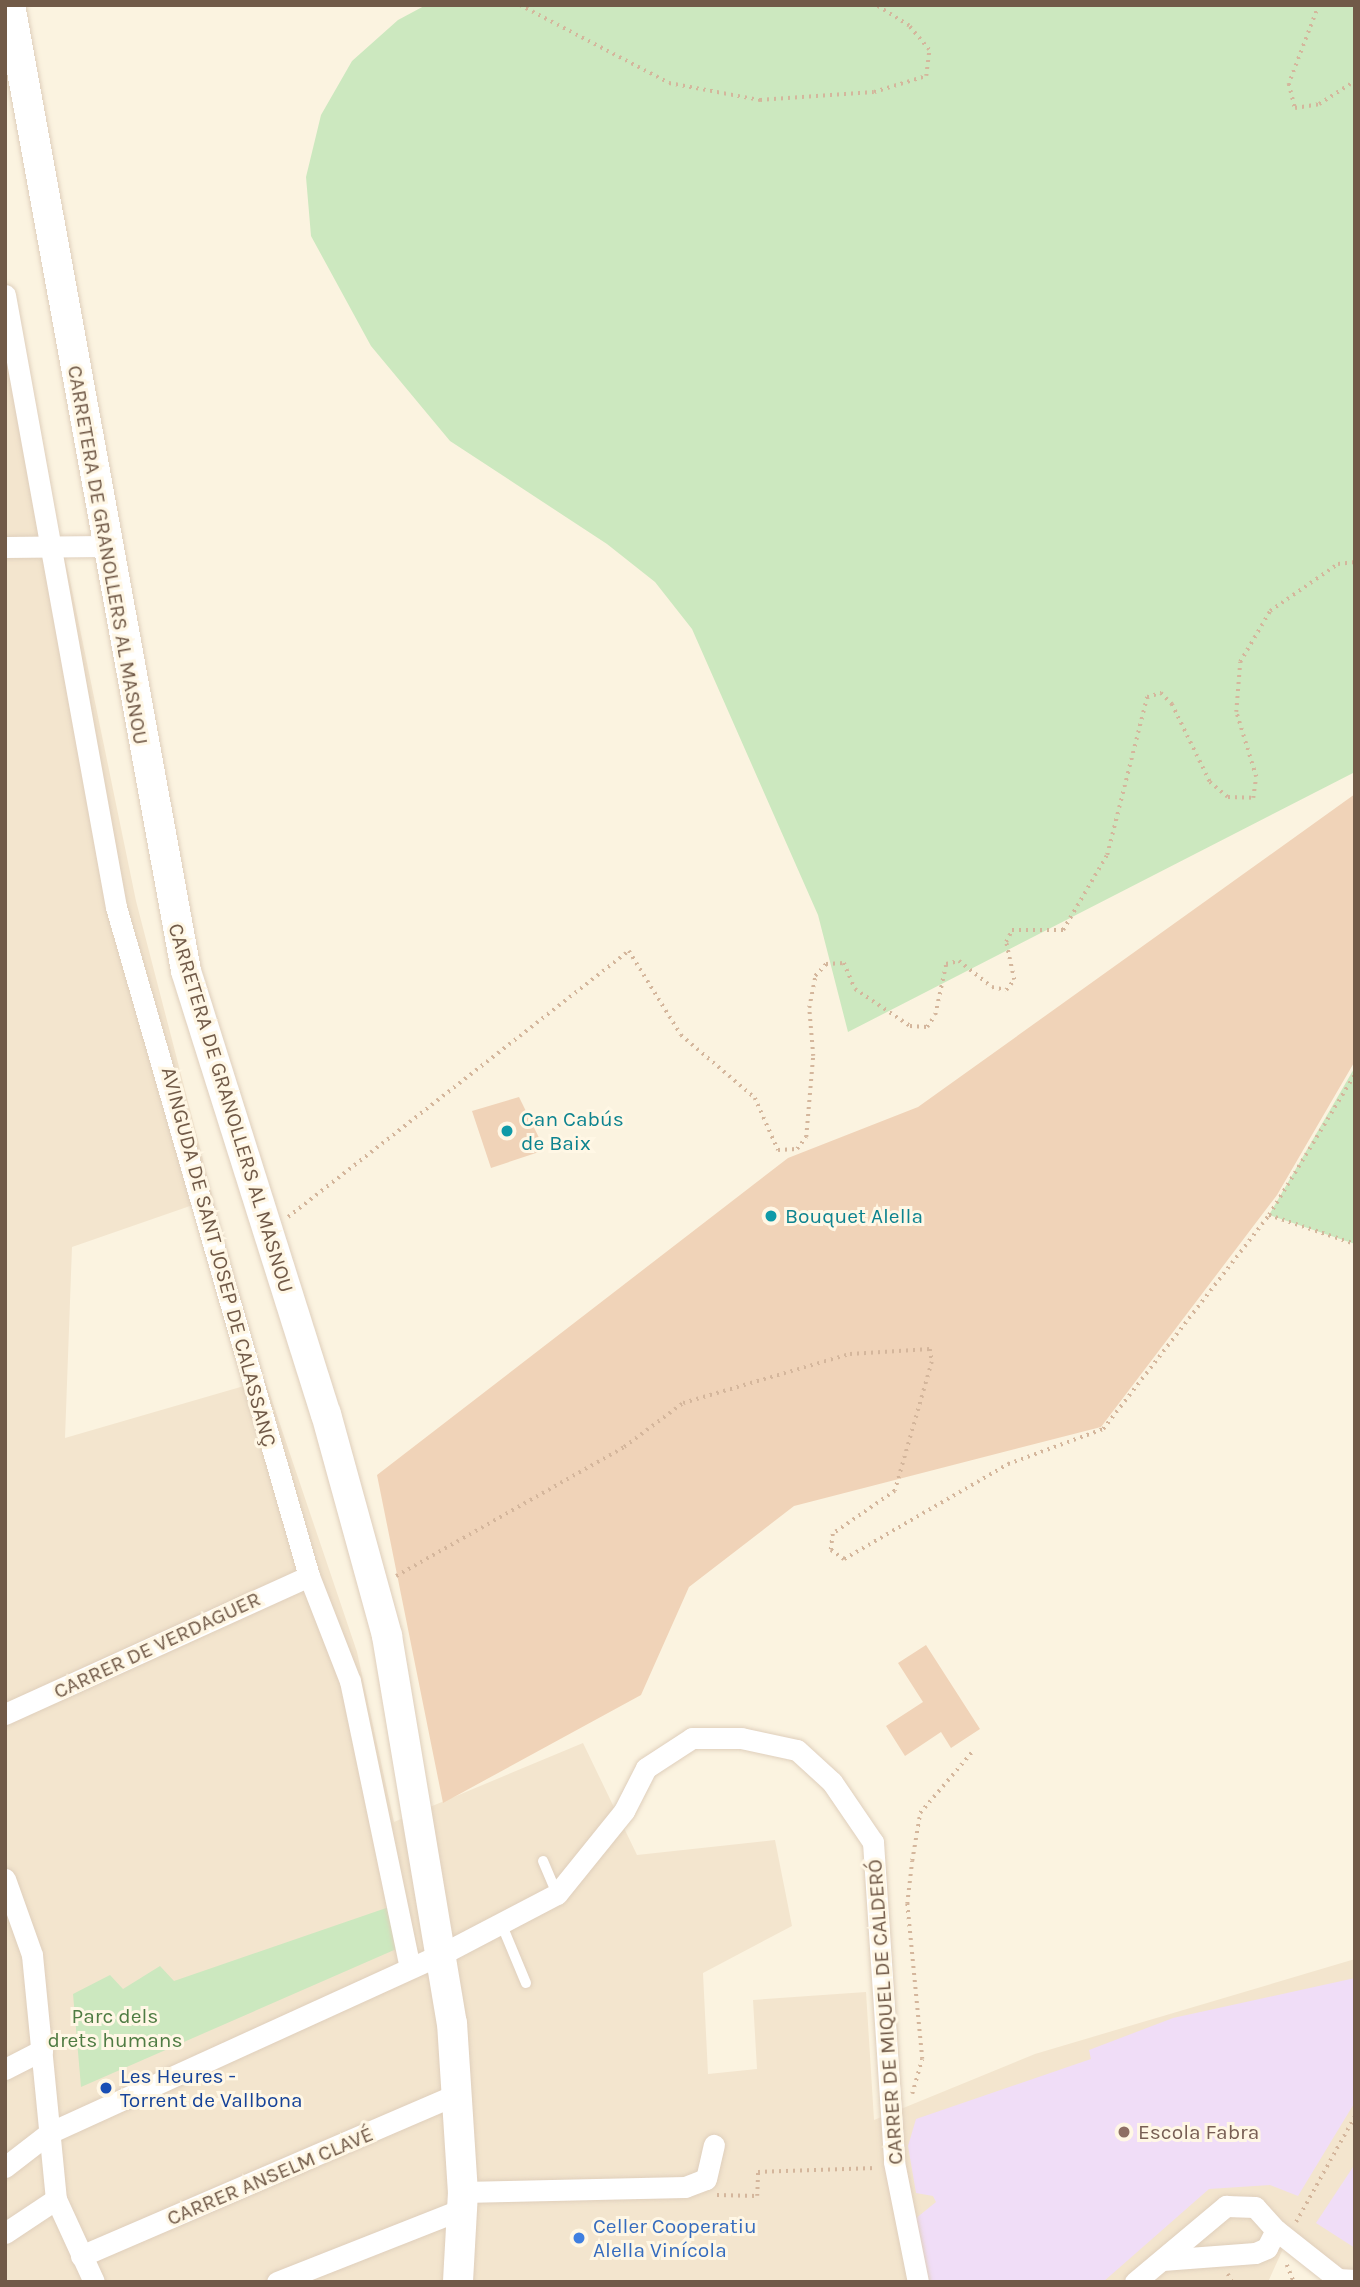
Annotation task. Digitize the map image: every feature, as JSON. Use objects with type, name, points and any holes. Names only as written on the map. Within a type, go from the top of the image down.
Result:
[{"type":"main road","name":"CARRETERA DE GRANOLLERS AL MASNOU","points":[[10,5],[105,546],[186,971],[376,1587],[444,1953],[458,2094],[462,2200],[458,2282]]},
{"type":"street","name":"AVINGUDA DE SANT JOSEP DE CALASSANÇ","points":[[5,296],[50,542],[99,783],[116,907],[309,1576],[358,1713],[410,1967]]},
{"type":"street","points":[[5,547],[50,542],[105,546]]},
{"type":"street","name":"CARRER DE VERDAGUER","points":[[5,1714],[309,1576]]},
{"type":"street","name":"CARRER DE MIQUEL DE CALDERÓ","points":[[5,2167],[49,2133],[444,1953],[557,1894],[624,1811],[646,1768],[692,1738],[741,1738],[797,1750],[832,1782],[873,1842],[894,2162],[918,2282]]},
{"type":"street","points":[[5,1879],[32,1955],[56,2199],[94,2282]]},
{"type":"street","points":[[5,2069],[42,2050]]},
{"type":"street","name":"CARRER ANSELM CLAVÉ","points":[[82,2256],[458,2094]]},
{"type":"street","points":[[277,2282],[462,2200],[664,2190],[698,2182],[713,2165],[714,2145]]},
{"type":"street","points":[[5,2232],[56,2199]]},
{"type":"street","points":[[1135,2282],[1226,2206],[1255,2207],[1282,2235],[1338,2279],[1355,2280]]},
{"type":"street","points":[[1162,2260],[1255,2253],[1267,2248],[1282,2235]]},
{"type":"lane","points":[[542,1861],[557,1894]]},
{"type":"lane","points":[[501,1923],[527,1983]]},
{"type":"path","points":[[520,5],[669,83],[760,100],[874,92],[926,76],[929,50],[909,26],[876,5]]},
{"type":"path","points":[[1319,5],[1289,84],[1295,108],[1319,104],[1355,80]]},
{"type":"path","points":[[266,1234],[629,951],[681,1035],[755,1098],[778,1150],[797,1149],[806,1137],[811,1083],[808,1008],[816,976],[826,964],[844,963],[855,989],[910,1026],[927,1027],[935,1015],[946,964],[959,961],[992,988],[1006,990],[1014,980],[1006,942],[1012,930],[1063,930],[1107,855],[1147,697],[1161,693],[1172,704],[1210,782],[1228,797],[1253,798],[1256,777],[1236,712],[1240,662],[1270,611],[1338,564],[1355,562]]},
{"type":"path","points":[[376,1587],[624,1447],[684,1403],[850,1354],[930,1349],[932,1362],[895,1491],[833,1534],[831,1550],[844,1559],[1009,1464],[1103,1429],[1269,1215],[1355,1074]]},
{"type":"path","points":[[1269,1215],[1355,1244]]},
{"type":"path","points":[[893,2125],[906,2115],[922,2059],[907,1903],[920,1814],[973,1751]]},
{"type":"path","points":[[1282,2235],[1355,2116]]},
{"type":"path","points":[[698,2182],[714,2195],[757,2196],[758,2172],[868,2171],[894,2162]]},
{"type":"shaded area","points":[[5,315],[68,571],[136,901],[213,1198],[72,1247],[65,1438],[265,1380],[357,1652],[394,1822],[583,1743],[637,1855],[775,1840],[792,1926],[703,1973],[708,2074],[757,2069],[753,2000],[866,1992],[874,2120],[1035,2054],[1355,1959],[1355,2277],[1287,2240],[1268,2282],[5,2282]]},
{"type":"shaded area","name":"Escola Fabra","points":[[1355,1978],[1355,2102],[1298,2196],[1270,2185],[1209,2189],[1103,2282],[926,2282],[915,2219],[936,2202],[933,2196],[916,2193],[908,2146],[916,2119],[1091,2059],[1089,2050],[1173,2018]]},
{"type":"shaded area","points":[[1355,2164],[1355,2248],[1316,2223]]},
{"type":"green space","points":[[426,5],[1355,5],[1355,772],[848,1032],[818,915],[692,629],[655,582],[607,544],[450,441],[371,346],[311,236],[306,177],[321,115],[352,61],[398,20]]},
{"type":"green space","points":[[1355,1067],[1355,1244],[1269,1215]]},
{"type":"green space","name":"Parc dels drets humans","points":[[392,1906],[401,1947],[81,2087],[73,1994],[110,1975],[123,1989],[160,1966],[174,1981]]},
{"type":"building","points":[[1355,794],[1355,1061],[1277,1195],[1101,1427],[794,1506],[689,1587],[641,1695],[443,1803],[377,1475],[788,1158],[918,1107]]},
{"type":"building","name":"Can Cabús de Baix","points":[[519,1097],[545,1150],[491,1168],[472,1111]]},
{"type":"building","points":[[926,1645],[980,1729],[951,1748],[941,1732],[905,1756],[886,1726],[923,1702],[898,1663]]},
{"type":"place","name":"Can Cabús de Baix","points":[[507,1131]]},
{"type":"place","name":"Bouquet Alella","points":[[771,1216]]},
{"type":"place","name":"Les Heures - Torrent de Vallbona","points":[[106,2088]]},
{"type":"place","name":"Escola Fabra","points":[[1124,2132]]},
{"type":"place","name":"Celler Cooperatiu Alella Vinícola","points":[[579,2238]]}]
